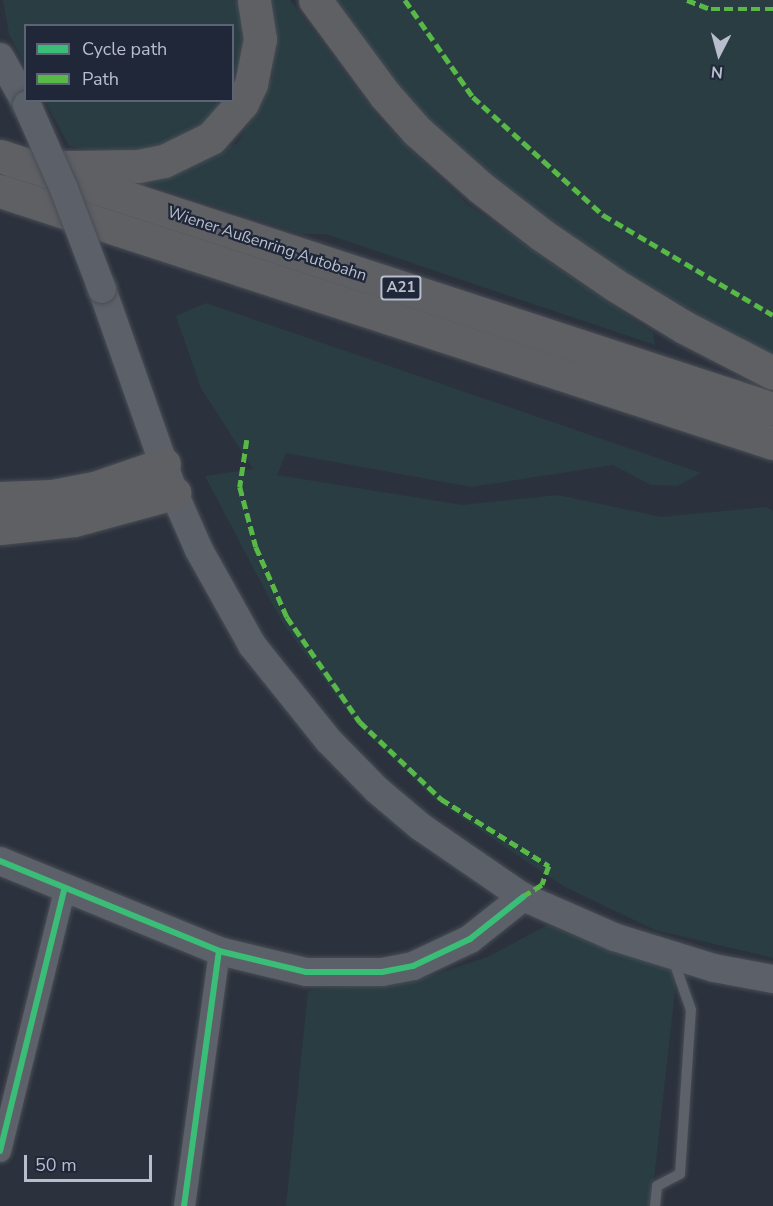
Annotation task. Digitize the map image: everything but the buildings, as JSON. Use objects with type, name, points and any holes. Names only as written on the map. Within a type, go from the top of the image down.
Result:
[{"type":"highway","points":[[14,161],[138,166],[172,158],[211,138],[242,103],[251,84],[260,39],[254,0]]},
{"type":"highway","points":[[315,0],[385,95],[417,131],[480,187],[542,235],[615,285],[684,327],[773,373]]},
{"type":"highway","name":"Wiener Außenring Autobahn","points":[[14,161],[773,409]]},
{"type":"highway","name":"Wiener Außenring Autobahn","points":[[0,191],[773,443]]},
{"type":"highway","points":[[0,202],[47,207]]},
{"type":"highway","points":[[0,498],[52,496],[94,488],[169,479]]},
{"type":"highway","points":[[0,528],[74,520],[169,479]]},
{"type":"main road","points":[[0,57],[24,100]]},
{"type":"main road","points":[[25,102],[102,289],[169,479],[204,559],[252,645],[329,741],[377,790],[421,827],[523,897],[614,937],[672,956],[773,980]]},
{"type":"main road","points":[[0,861],[64,890],[219,951],[306,972],[382,972],[413,966],[470,939],[523,897]]},
{"type":"street","points":[[0,1151],[64,890]]},
{"type":"street","points":[[184,1206],[219,951]]},
{"type":"lane","points":[[655,1206],[657,1186],[680,1174],[691,1010],[672,956]]},
{"type":"shaded area","points":[[3,0],[237,0],[245,38],[234,88],[234,24],[24,24],[24,63],[9,34]]},
{"type":"shaded area","points":[[271,0],[290,0],[381,121],[467,204],[653,333],[655,345],[326,234],[302,234],[138,181],[238,143],[273,76]]},
{"type":"shaded area","points":[[324,0],[773,0],[773,357],[556,234],[413,114]]},
{"type":"shaded area","points":[[46,102],[223,102],[206,124],[167,147],[116,154],[69,146]]},
{"type":"shaded area","points":[[206,303],[701,473],[677,486],[651,485],[613,465],[471,487],[286,453],[277,475],[462,505],[558,495],[661,517],[767,507],[773,511],[773,958],[655,930],[563,886],[434,799],[356,723],[282,622],[205,476],[253,469],[201,388],[176,316]]},
{"type":"shaded area","points":[[547,925],[677,973],[651,1206],[286,1206],[308,991],[434,975],[490,956]]},
{"type":"marked path","points":[[405,0],[473,97],[603,215],[773,315]]},
{"type":"marked path","points":[[687,0],[711,9],[773,9]]},
{"type":"marked path","points":[[247,440],[240,487],[256,547],[287,617],[360,722],[441,799],[549,866],[542,885],[523,897]]},
{"type":"cycle path","points":[[0,861],[219,951],[306,972],[382,972],[413,966],[470,939],[523,897]]},
{"type":"cycle path","points":[[0,1151],[64,890]]},
{"type":"cycle path","points":[[184,1206],[219,951]]}]
